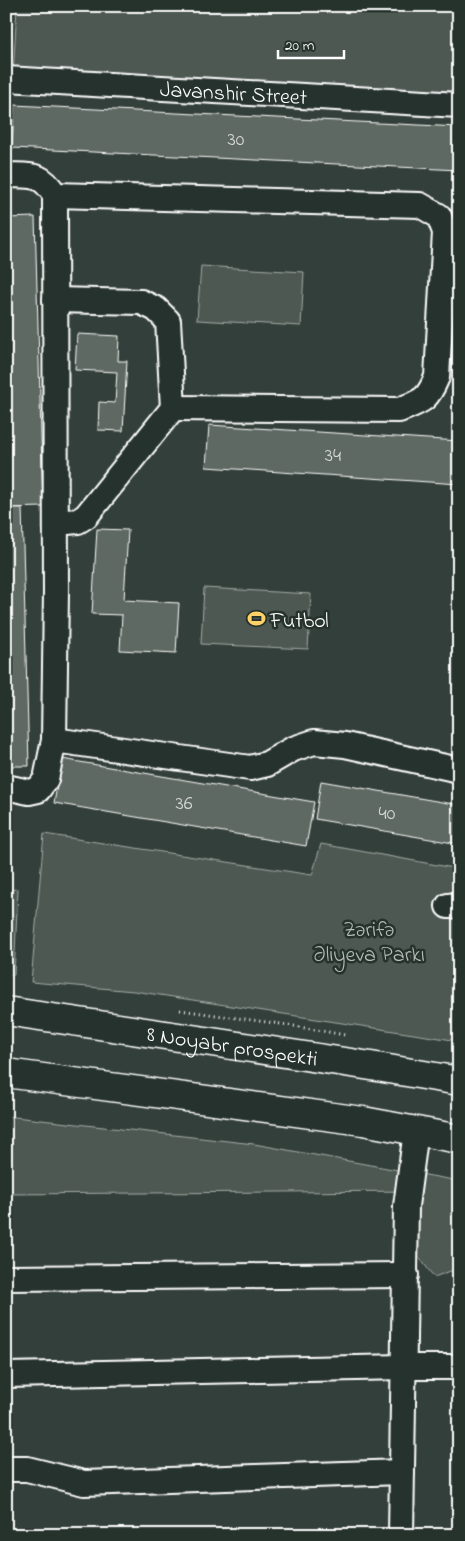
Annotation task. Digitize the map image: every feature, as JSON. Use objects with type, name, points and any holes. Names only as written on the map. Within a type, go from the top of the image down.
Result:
[{"type":"highway","name":"8 Noyabr prospekti","points":[[6,1010],[459,1081]]},
{"type":"highway","points":[[6,1073],[363,1121],[459,1139]]},
{"type":"street","name":"Javanshir Street","points":[[6,79],[459,105]]},
{"type":"street","points":[[6,175],[35,176],[47,182],[55,195],[56,523],[54,740],[46,779],[38,790],[29,792],[6,787]]},
{"type":"street","points":[[55,195],[420,206],[439,216],[445,232],[437,377],[430,394],[415,404],[399,410],[173,408]]},
{"type":"street","points":[[55,300],[141,302],[156,308],[168,321],[173,408],[86,516],[78,521],[56,523]]},
{"type":"street","points":[[54,740],[250,768],[267,764],[293,748],[314,742],[345,746],[459,770]]},
{"type":"street","points":[[401,1535],[406,1206],[416,1131]]},
{"type":"street","points":[[6,1278],[406,1275]]},
{"type":"street","points":[[6,1375],[404,1366],[459,1367]]},
{"type":"street","points":[[6,1469],[27,1469],[84,1483],[402,1472]]},
{"type":"green space","points":[[17,6],[459,6],[459,96],[13,75]]},
{"type":"green space","points":[[201,266],[304,272],[301,326],[197,320]]},
{"type":"green space","name":"Futbol","points":[[204,588],[311,594],[308,649],[201,644]]},
{"type":"green space","name":"Zərifə Əliyeva Parkı","points":[[44,834],[312,875],[321,844],[459,869],[459,1041],[134,991],[31,982]]},
{"type":"green space","points":[[18,889],[14,975],[6,975],[6,890]]},
{"type":"green space","points":[[6,1116],[254,1144],[459,1181],[459,1268],[434,1277],[415,1252],[418,1191],[6,1194]]},
{"type":"building","points":[[14,105],[459,127],[459,170],[12,148]]},
{"type":"building","points":[[35,217],[43,507],[6,508],[6,218]]},
{"type":"building","points":[[77,334],[119,336],[118,361],[127,361],[123,431],[98,430],[99,402],[115,403],[117,372],[75,370]]},
{"type":"building","points":[[209,425],[459,441],[459,484],[206,467]]},
{"type":"building","points":[[6,508],[22,508],[29,766],[6,766]]},
{"type":"building","points":[[97,529],[128,530],[124,600],[179,603],[176,653],[120,650],[122,615],[92,614]]},
{"type":"building","points":[[62,759],[314,802],[306,846],[54,803]]},
{"type":"building","points":[[321,781],[459,805],[459,844],[315,819]]},
{"type":"place","name":"Futbol","points":[[256,619]]}]
